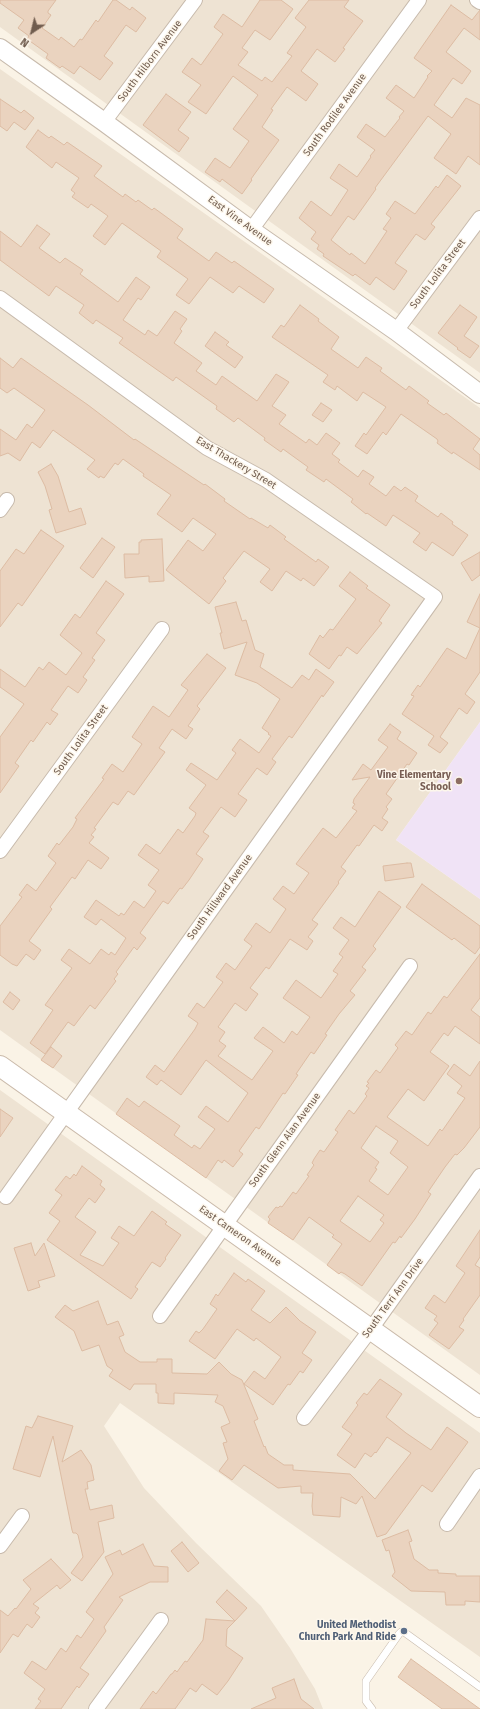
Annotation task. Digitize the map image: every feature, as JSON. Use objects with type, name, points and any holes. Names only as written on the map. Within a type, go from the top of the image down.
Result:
[{"type":"main road","name":"East Cameron Avenue","points":[[0,1066],[480,1407]]},
{"type":"street","name":"South Hilborn Avenue","points":[[104,122],[195,0]]},
{"type":"street","name":"South Rodilee Avenue","points":[[251,230],[418,0]]},
{"type":"street","name":"East Vine Avenue","points":[[0,48],[251,230],[396,331],[480,394]]},
{"type":"street","name":"South Lolita Street","points":[[396,331],[480,218]]},
{"type":"street","name":"East Thackery Street","points":[[0,298],[207,448],[266,480],[434,597]]},
{"type":"street","name":"South Hillward Avenue","points":[[6,1197],[434,597]]},
{"type":"street","name":"South Lolita Street","points":[[1,847],[162,629]]},
{"type":"street","name":"South Glenn Alan Avenue","points":[[160,1316],[224,1224],[410,966]]},
{"type":"street","name":"South Terri Ann Drive","points":[[304,1418],[371,1329],[480,1176]]},
{"type":"street","points":[[446,1524],[480,1476]]},
{"type":"street","points":[[0,1546],[22,1516]]},
{"type":"street","points":[[96,1709],[161,1620]]},
{"type":"lane","points":[[372,1709],[366,1701],[366,1681],[401,1632],[404,1632],[480,1688]]},
{"type":"shaded area","points":[[0,0],[480,0],[480,373],[0,27]]},
{"type":"shaded area","points":[[0,69],[480,408],[480,722],[396,840],[480,899],[480,1375],[0,1030]]},
{"type":"shaded area","name":"Vine Elementary School","points":[[480,722],[480,899],[396,840]]},
{"type":"shaded area","points":[[0,1090],[480,1433],[480,1657],[120,1403],[104,1426],[144,1488],[196,1543],[261,1606],[290,1648],[315,1689],[323,1709],[0,1709]]},
{"type":"building","points":[[0,0],[56,0],[48,11],[51,15],[42,28],[59,40],[61,37],[74,47],[80,39],[82,40],[96,20],[98,22],[113,0],[116,0],[130,10],[132,7],[146,18],[136,32],[126,25],[104,56],[113,63],[100,80],[80,66],[74,74],[62,66],[60,68],[46,58],[48,54],[27,39],[29,36],[18,28],[24,20],[0,3]]},
{"type":"building","points":[[260,0],[281,0],[293,9],[270,40],[255,30],[242,48],[248,52],[238,65],[262,81],[265,77],[272,82],[292,56],[287,53],[306,27],[295,18],[309,0],[349,0],[344,7],[363,21],[343,48],[345,49],[335,62],[317,49],[301,71],[318,84],[306,101],[287,87],[271,109],[273,110],[262,127],[279,140],[242,194],[222,179],[220,182],[205,172],[215,158],[230,168],[249,141],[233,129],[258,95],[233,76],[206,114],[188,102],[201,85],[182,72],[192,58],[201,65],[223,34],[214,27],[223,14],[242,27]]},
{"type":"building","points":[[451,5],[472,20],[480,10],[480,40],[464,28],[446,52],[471,71],[462,84],[453,78],[434,105],[452,118],[466,98],[480,105],[480,165],[468,156],[456,174],[434,158],[451,134],[428,116],[375,188],[376,189],[354,220],[348,216],[331,240],[350,255],[351,253],[365,264],[387,231],[383,229],[391,218],[386,214],[395,201],[415,214],[436,186],[438,188],[447,175],[461,186],[431,224],[435,227],[425,240],[416,234],[395,263],[407,271],[394,290],[376,277],[370,285],[355,274],[353,276],[323,256],[324,254],[317,249],[319,245],[311,239],[316,232],[299,218],[311,201],[331,216],[348,190],[330,178],[339,164],[357,177],[371,157],[370,156],[375,150],[357,137],[366,124],[385,137],[400,118],[399,117],[404,111],[386,98],[396,85],[414,98],[428,77],[427,76],[432,71],[414,58]]},
{"type":"building","points":[[166,94],[191,112],[178,130],[189,138],[179,152],[143,125]]},
{"type":"building","points":[[0,99],[21,113],[24,110],[34,118],[25,130],[14,122],[7,131],[0,126]]},
{"type":"building","points":[[38,130],[49,138],[51,136],[64,145],[67,142],[102,166],[94,176],[123,197],[125,194],[136,202],[138,200],[152,210],[154,208],[183,229],[177,238],[209,261],[216,252],[232,263],[234,261],[274,289],[264,303],[239,286],[233,293],[210,277],[189,304],[176,295],[188,279],[157,257],[161,251],[122,223],[105,245],[93,236],[108,216],[91,204],[88,208],[72,197],[75,193],[71,190],[79,178],[56,162],[52,168],[26,147]]},
{"type":"building","points":[[37,225],[50,234],[39,248],[60,263],[65,258],[83,270],[80,274],[118,302],[136,277],[150,287],[141,300],[138,298],[123,320],[145,335],[148,330],[157,336],[175,311],[187,319],[180,329],[182,331],[174,343],[202,363],[196,371],[216,385],[222,376],[257,401],[276,374],[289,382],[272,406],[286,415],[279,424],[306,443],[309,439],[317,445],[326,433],[340,443],[332,454],[340,460],[338,462],[358,477],[363,470],[374,477],[369,484],[386,496],[394,486],[401,491],[405,487],[418,496],[415,501],[438,517],[441,513],[453,522],[452,524],[468,535],[453,556],[432,542],[426,551],[413,542],[420,533],[393,515],[386,526],[367,513],[366,514],[351,502],[353,499],[326,479],[324,482],[306,470],[308,467],[283,449],[281,452],[238,418],[234,422],[216,409],[217,406],[176,377],[173,381],[119,343],[123,338],[96,320],[93,324],[79,313],[84,305],[56,286],[49,296],[0,260],[0,231],[21,247]]},
{"type":"building","points":[[300,305],[319,319],[318,321],[339,337],[331,349],[358,368],[366,357],[382,368],[380,371],[406,390],[409,386],[429,401],[427,403],[444,415],[446,413],[480,439],[473,449],[480,455],[480,470],[453,452],[452,454],[437,443],[437,439],[401,414],[386,435],[383,432],[367,454],[355,446],[364,433],[366,435],[386,407],[363,392],[357,401],[337,386],[335,390],[323,382],[328,375],[272,337],[281,325],[284,327]]},
{"type":"building","points":[[460,305],[477,317],[464,336],[479,346],[470,358],[438,333]]},
{"type":"building","points":[[215,332],[229,342],[226,345],[243,357],[235,368],[205,346]]},
{"type":"building","points":[[0,358],[13,368],[21,358],[88,405],[134,440],[135,439],[204,485],[205,484],[225,499],[224,501],[250,519],[251,518],[268,528],[270,525],[286,537],[284,539],[316,562],[318,559],[329,567],[314,586],[303,578],[301,581],[286,571],[272,591],[260,582],[270,569],[244,551],[223,578],[226,581],[209,604],[166,570],[188,540],[203,551],[216,534],[193,518],[182,532],[157,514],[171,495],[143,476],[144,474],[123,459],[118,465],[115,463],[104,478],[100,476],[99,478],[87,469],[95,460],[53,430],[40,448],[32,442],[20,461],[8,453],[0,456],[0,429],[16,440],[27,424],[32,428],[45,410],[14,388],[7,393],[0,388]]},
{"type":"building","points":[[321,403],[332,410],[323,422],[312,415]]},
{"type":"building","points":[[51,464],[58,476],[69,512],[81,508],[86,524],[56,533],[49,510],[52,509],[45,486],[38,472]]},
{"type":"building","points":[[41,530],[64,546],[22,606],[18,603],[0,627],[0,571],[16,549],[24,554]]},
{"type":"building","points":[[102,538],[115,547],[93,578],[80,568]]},
{"type":"building","points":[[162,539],[164,581],[149,582],[149,576],[125,578],[124,554],[139,554],[139,542],[141,542],[141,540]]},
{"type":"building","points":[[480,552],[480,575],[472,581],[461,563]]},
{"type":"building","points":[[350,572],[368,586],[366,588],[390,605],[379,621],[382,623],[357,654],[347,647],[329,669],[309,654],[320,635],[323,638],[330,629],[333,630],[356,599],[339,586]]},
{"type":"building","points":[[106,581],[124,594],[96,633],[105,640],[92,658],[95,660],[83,677],[87,680],[78,693],[68,686],[51,710],[58,714],[50,725],[47,722],[33,742],[31,740],[15,763],[19,766],[0,793],[0,737],[24,704],[0,687],[0,669],[25,687],[39,667],[43,670],[49,662],[66,675],[82,653],[60,635],[75,614],[80,618]]},
{"type":"building","points":[[480,594],[480,628],[467,622]]},
{"type":"building","points":[[236,602],[242,621],[246,620],[255,650],[264,654],[260,667],[292,688],[302,675],[309,680],[316,669],[334,682],[323,697],[322,695],[292,738],[289,736],[272,759],[276,762],[267,775],[257,768],[238,794],[247,800],[235,817],[221,807],[203,832],[209,836],[196,854],[203,859],[189,880],[182,889],[180,888],[168,904],[163,901],[140,933],[146,938],[137,950],[134,947],[116,972],[118,974],[114,979],[116,981],[95,1009],[90,1005],[74,1026],[68,1022],[45,1054],[30,1043],[53,1010],[45,1005],[72,968],[61,960],[69,949],[90,964],[101,949],[109,955],[111,952],[115,955],[126,938],[101,919],[96,925],[84,917],[96,900],[119,916],[121,913],[124,915],[134,901],[144,908],[156,891],[148,885],[159,870],[138,855],[146,844],[160,854],[178,829],[183,833],[195,816],[196,813],[189,808],[206,785],[186,770],[191,763],[217,780],[236,753],[232,750],[240,739],[259,753],[271,736],[262,728],[280,699],[257,683],[235,675],[247,642],[224,649],[220,633],[222,633],[215,607]]},
{"type":"building","points":[[480,628],[480,672],[465,694],[475,702],[467,714],[459,708],[440,737],[448,743],[440,753],[428,745],[434,736],[402,714],[414,696],[411,695],[418,685],[420,687],[447,648],[466,659]]},
{"type":"building","points":[[207,654],[226,668],[197,706],[200,709],[188,726],[193,729],[186,739],[172,729],[159,748],[165,752],[134,795],[128,791],[118,805],[113,802],[94,828],[96,829],[91,835],[94,837],[89,843],[109,858],[101,869],[88,860],[75,879],[72,877],[50,907],[52,909],[29,941],[41,950],[34,960],[26,954],[17,966],[12,964],[0,955],[0,926],[22,897],[19,895],[27,884],[36,891],[56,863],[48,856],[57,843],[59,845],[73,827],[77,819],[75,818],[104,779],[102,778],[112,764],[123,772],[142,744],[132,737],[153,706],[169,717],[188,690],[181,685]]},
{"type":"building","points":[[390,724],[401,732],[397,739],[417,753],[409,765],[407,764],[386,794],[392,799],[386,807],[388,809],[382,818],[388,822],[382,831],[374,825],[341,867],[346,871],[312,920],[318,924],[308,937],[313,941],[307,950],[290,939],[269,969],[266,967],[250,988],[258,994],[246,1011],[235,1003],[218,1027],[225,1032],[219,1041],[226,1046],[218,1056],[252,1080],[273,1051],[254,1038],[263,1027],[284,1043],[292,1031],[297,1035],[310,1017],[283,998],[296,980],[321,998],[338,974],[333,971],[343,957],[339,954],[349,940],[333,928],[341,917],[355,927],[379,891],[401,907],[373,946],[376,949],[362,967],[366,970],[350,991],[355,995],[325,1034],[327,1035],[314,1054],[311,1052],[296,1074],[298,1075],[285,1094],[283,1093],[259,1129],[256,1127],[239,1151],[243,1154],[233,1167],[224,1160],[222,1163],[218,1160],[206,1178],[116,1114],[127,1098],[139,1107],[144,1101],[180,1126],[174,1135],[192,1148],[194,1145],[200,1149],[215,1129],[198,1117],[206,1106],[228,1122],[248,1093],[206,1060],[181,1095],[161,1080],[157,1085],[146,1077],[155,1065],[164,1072],[195,1029],[198,1023],[188,1016],[197,1003],[204,1008],[223,982],[216,977],[226,963],[235,970],[252,946],[244,940],[256,923],[270,933],[286,909],[273,899],[283,886],[294,894],[309,873],[296,864],[323,828],[336,838],[357,811],[352,808],[355,804],[353,803],[354,799],[370,777],[352,780],[363,764],[371,770],[388,747],[378,740]]},
{"type":"building","points":[[411,863],[414,877],[385,881],[383,866]]},
{"type":"building","points":[[422,884],[480,926],[480,947],[475,954],[454,938],[452,940],[406,907]]},
{"type":"building","points":[[480,954],[480,998],[471,1010],[480,1017],[480,1044],[455,1026],[448,1036],[444,1033],[430,1052],[449,1066],[424,1101],[408,1089],[387,1117],[428,1146],[440,1129],[442,1131],[465,1098],[457,1093],[462,1086],[447,1074],[454,1064],[470,1076],[480,1061],[480,1127],[464,1148],[457,1155],[455,1154],[445,1167],[428,1192],[431,1194],[415,1219],[401,1238],[400,1236],[395,1243],[393,1242],[362,1286],[345,1274],[341,1272],[339,1274],[327,1265],[342,1244],[332,1237],[334,1235],[309,1217],[293,1240],[268,1223],[270,1219],[268,1217],[276,1207],[282,1207],[293,1192],[296,1194],[309,1176],[307,1175],[314,1165],[312,1163],[320,1150],[324,1152],[338,1132],[335,1130],[349,1110],[354,1114],[367,1096],[365,1094],[369,1088],[366,1086],[369,1083],[367,1082],[376,1070],[380,1073],[398,1048],[395,1045],[406,1031],[412,1035],[428,1012],[431,1014],[444,996],[447,998]],"holes":[[[376,1126],[398,1141],[390,1153],[408,1167],[388,1195],[369,1181],[377,1169],[375,1168],[379,1162],[361,1148]],[[358,1196],[384,1215],[380,1220],[384,1223],[370,1242],[340,1221]]]},
{"type":"building","points":[[10,992],[20,1000],[13,1010],[3,1002]]},
{"type":"building","points":[[51,1047],[62,1056],[53,1068],[41,1060]]},
{"type":"building","points":[[0,1109],[13,1118],[0,1137]]},
{"type":"building","points":[[82,1166],[102,1181],[100,1185],[105,1189],[95,1203],[89,1198],[75,1217],[96,1232],[80,1255],[103,1266],[119,1243],[111,1238],[119,1226],[134,1236],[152,1211],[167,1222],[165,1224],[181,1235],[160,1267],[152,1262],[135,1287],[138,1289],[131,1299],[47,1240],[60,1221],[49,1213],[62,1195],[55,1190],[66,1176],[70,1179],[74,1174],[76,1176]]},
{"type":"building","points":[[480,1230],[480,1257],[475,1265],[480,1268],[480,1295],[459,1327],[464,1330],[449,1349],[429,1335],[438,1323],[434,1320],[437,1316],[425,1308],[434,1295],[445,1303],[465,1273],[456,1266]]},
{"type":"building","points":[[31,1243],[35,1256],[44,1243],[55,1276],[38,1281],[40,1287],[28,1291],[14,1248]]},
{"type":"building","points":[[234,1273],[246,1282],[248,1279],[265,1291],[251,1310],[270,1323],[286,1307],[300,1321],[316,1332],[302,1353],[312,1360],[303,1373],[300,1371],[290,1385],[288,1384],[273,1405],[244,1384],[254,1371],[265,1379],[281,1357],[256,1338],[254,1341],[237,1329],[215,1359],[189,1341],[196,1331],[199,1333],[203,1329],[217,1309],[210,1304],[216,1294],[218,1296]]},
{"type":"building","points":[[98,1301],[107,1325],[118,1321],[124,1335],[119,1337],[125,1352],[140,1362],[157,1362],[157,1359],[172,1359],[172,1373],[207,1374],[219,1362],[231,1374],[242,1380],[258,1419],[254,1421],[264,1447],[265,1446],[268,1454],[284,1465],[293,1465],[293,1470],[350,1474],[375,1499],[411,1453],[387,1437],[376,1453],[375,1452],[371,1457],[365,1453],[355,1468],[337,1455],[352,1434],[342,1427],[358,1405],[356,1403],[364,1393],[367,1395],[380,1379],[402,1394],[386,1417],[406,1433],[431,1450],[447,1427],[468,1442],[432,1492],[422,1485],[386,1534],[377,1537],[362,1496],[356,1504],[341,1497],[340,1517],[313,1515],[313,1493],[301,1493],[301,1486],[278,1488],[244,1465],[232,1480],[219,1471],[228,1459],[223,1443],[227,1442],[221,1427],[230,1423],[223,1406],[215,1402],[218,1395],[174,1393],[174,1404],[158,1403],[156,1384],[134,1384],[130,1390],[109,1376],[113,1370],[107,1366],[99,1345],[82,1351],[74,1331],[55,1317],[65,1305],[73,1311]]},
{"type":"building","points":[[38,1416],[73,1426],[62,1462],[81,1450],[91,1465],[94,1480],[87,1482],[88,1489],[85,1489],[90,1510],[112,1505],[114,1518],[98,1522],[104,1552],[82,1581],[71,1573],[83,1557],[78,1535],[73,1533],[72,1530],[53,1436],[40,1477],[13,1469],[26,1426],[32,1428]]},
{"type":"building","points":[[408,1530],[412,1541],[409,1542],[414,1559],[429,1570],[438,1570],[438,1573],[456,1574],[456,1576],[480,1576],[480,1602],[465,1601],[465,1605],[446,1605],[445,1592],[411,1591],[392,1576],[395,1572],[389,1550],[386,1551],[382,1540]]},
{"type":"building","points":[[182,1542],[199,1563],[188,1572],[171,1551]]},
{"type":"building","points":[[143,1544],[154,1566],[168,1567],[168,1582],[150,1582],[119,1597],[123,1600],[104,1627],[106,1631],[80,1668],[89,1674],[79,1688],[77,1686],[61,1709],[35,1709],[41,1701],[38,1699],[45,1689],[24,1673],[32,1661],[46,1670],[61,1648],[66,1652],[77,1635],[81,1638],[94,1619],[86,1612],[113,1574],[105,1557],[120,1550],[122,1555]]},
{"type":"building","points":[[51,1559],[71,1580],[60,1589],[57,1585],[33,1604],[39,1608],[35,1613],[40,1617],[32,1628],[27,1624],[18,1637],[13,1634],[0,1653],[0,1610],[8,1616],[15,1608],[16,1609],[31,1589],[23,1580]]},
{"type":"building","points":[[227,1590],[247,1608],[235,1621],[216,1602]]},
{"type":"building","points":[[206,1619],[235,1621],[227,1629],[226,1646],[243,1658],[228,1681],[217,1695],[202,1684],[196,1692],[190,1688],[175,1709],[140,1709],[153,1691],[156,1694],[171,1674],[175,1670],[177,1672],[185,1661],[187,1662],[203,1640]]},
{"type":"building","points":[[411,1659],[480,1709],[442,1709],[398,1677]]},
{"type":"building","points":[[294,1679],[301,1699],[314,1709],[251,1709],[276,1698],[272,1688]]},
{"type":"place","name":"Vine Elementary School","points":[[459,781]]},
{"type":"place","name":"United Methodist Church Park And Ride","points":[[404,1631]]}]
